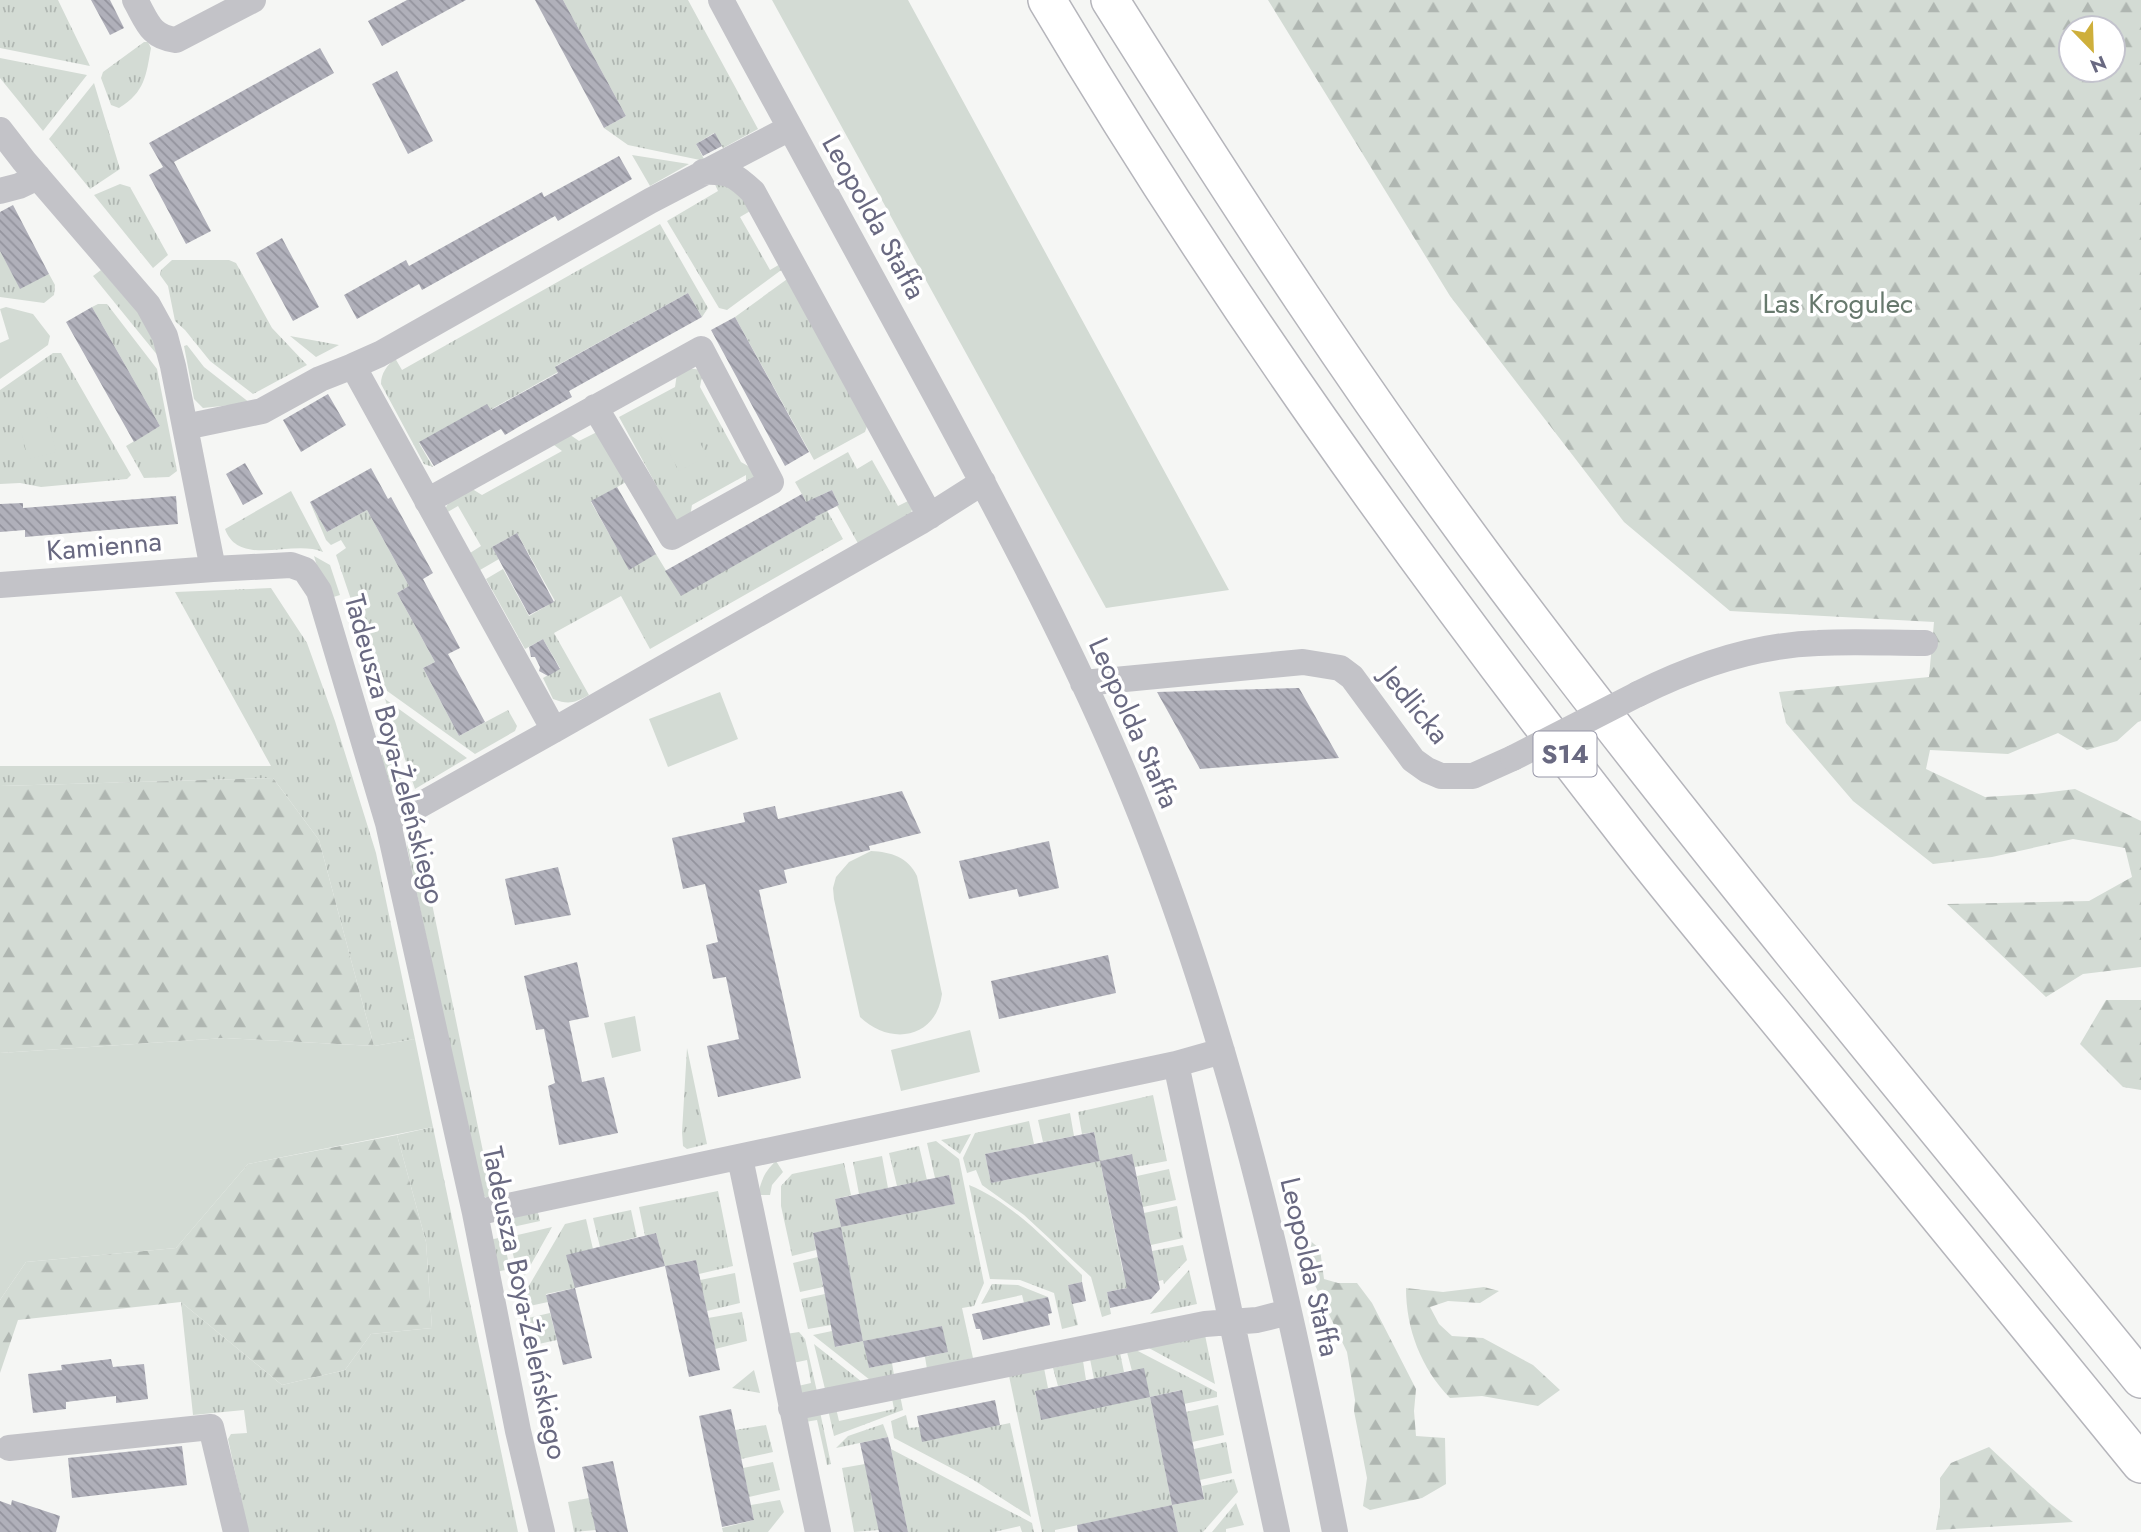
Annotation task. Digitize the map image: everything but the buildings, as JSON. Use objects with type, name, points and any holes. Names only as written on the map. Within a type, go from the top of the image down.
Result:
[{"type":"highway","name":"S14","points":[[1047,0],[1133,140],[1223,278],[1312,410],[1416,556],[1619,825],[2141,1464]]},
{"type":"highway","name":"S14","points":[[1110,0],[1346,364],[1505,586],[1652,779],[2141,1379]]},
{"type":"street","points":[[135,0],[152,31],[164,39],[176,40],[253,0]]},
{"type":"street","name":"Leopolda Staffa","points":[[720,0],[779,134],[983,482],[1021,554],[1108,737],[1152,844],[1223,1051],[1252,1155],[1289,1312],[1335,1532]]},
{"type":"street","points":[[0,130],[148,305],[166,336],[213,569]]},
{"type":"street","points":[[185,427],[262,411],[320,379],[380,354],[703,172],[779,134]]},
{"type":"street","points":[[753,192],[760,158],[779,134]]},
{"type":"street","points":[[703,172],[725,172],[737,177],[753,192],[930,516]]},
{"type":"street","points":[[0,191],[38,177]]},
{"type":"street","points":[[427,501],[595,407],[701,349],[771,482],[672,537],[595,407]]},
{"type":"street","points":[[353,366],[554,730]]},
{"type":"street","points":[[388,823],[930,516],[983,482]]},
{"type":"street","name":"Tadeusza Boya-Żeleńskiego","points":[[213,569],[291,565],[305,569],[319,591],[388,823],[475,1213],[518,1431],[542,1532]]},
{"type":"street","name":"Kamienna","points":[[0,584],[213,569]]},
{"type":"street","name":"Jedlicka","points":[[1083,683],[1303,662],[1340,668],[1352,677],[1413,760],[1441,776],[1473,776],[1671,677],[1727,657],[1817,643],[1925,643]]},
{"type":"street","points":[[475,1213],[1176,1064],[1223,1051]]},
{"type":"street","points":[[1176,1064],[1277,1532]]},
{"type":"street","points":[[740,1157],[790,1408],[818,1532]]},
{"type":"street","points":[[790,1408],[1138,1337],[1231,1320],[1257,1320],[1289,1312]]},
{"type":"street","points":[[9,1448],[211,1427],[236,1532]]},
{"type":"green space","points":[[0,0],[58,0],[90,66],[0,48]]},
{"type":"green space","points":[[563,0],[688,0],[758,129],[723,148],[714,133],[696,144],[704,159],[700,160],[628,145],[604,128],[626,116]]},
{"type":"green space","points":[[772,0],[908,0],[1229,590],[1106,608]]},
{"type":"green space","name":"Las Krogulec","points":[[1268,0],[2141,0],[2141,721],[2117,741],[2087,750],[2058,733],[2008,754],[1930,750],[1926,769],[1985,797],[2075,789],[2141,821],[2141,967],[2083,974],[2046,997],[1947,904],[2089,901],[2132,877],[2125,848],[2073,839],[1992,857],[1933,864],[1853,801],[1786,723],[1779,692],[1929,677],[1934,622],[1730,611],[1624,522],[1450,296]]},
{"type":"green space","points":[[144,42],[148,42],[151,48],[143,82],[128,102],[119,108],[111,105],[101,78],[103,72]]},
{"type":"green space","points":[[0,58],[87,75],[43,131],[0,78]]},
{"type":"green space","points":[[94,83],[120,169],[90,189],[49,139]]},
{"type":"green space","points":[[632,155],[689,164],[650,186]]},
{"type":"green space","points":[[712,178],[733,181],[752,210],[740,217],[770,270],[782,263],[784,268],[727,310],[719,308],[667,221],[718,191]]},
{"type":"green space","points":[[120,184],[130,187],[168,255],[153,268],[94,195]]},
{"type":"green space","points":[[660,224],[708,308],[702,317],[688,293],[556,366],[558,372],[490,410],[419,443],[433,467],[424,464],[381,384],[385,370],[395,358],[402,370]]},
{"type":"green space","points":[[0,251],[20,288],[49,274],[55,285],[54,295],[44,303],[0,297]]},
{"type":"green space","points":[[172,260],[229,260],[236,263],[272,328],[307,365],[253,394],[210,361],[175,321],[168,286],[160,275],[161,270]]},
{"type":"green space","points":[[101,270],[146,321],[163,362],[93,276]]},
{"type":"green space","points":[[790,277],[868,423],[865,432],[814,460],[735,317]]},
{"type":"green space","points":[[107,304],[157,369],[177,471],[169,477],[144,478],[126,446],[160,426],[92,307]]},
{"type":"green space","points":[[6,307],[33,314],[50,336],[48,345],[0,379],[0,343],[9,339],[0,309]]},
{"type":"green space","points":[[290,336],[339,345],[316,357]]},
{"type":"green space","points":[[187,345],[204,367],[250,403],[203,408],[194,399],[184,346]]},
{"type":"green space","points":[[53,353],[61,353],[131,475],[127,479],[41,487],[20,483],[0,484],[0,390]]},
{"type":"green space","points":[[678,367],[703,370],[700,387],[741,462],[756,473],[746,491],[746,475],[692,505],[689,523],[683,527],[672,514],[619,417],[675,387]]},
{"type":"green space","points":[[46,412],[56,452],[28,459],[18,418]]},
{"type":"green space","points":[[687,418],[707,456],[679,471],[659,434]]},
{"type":"green space","points":[[566,432],[579,441],[597,432],[626,482],[591,502],[629,569],[656,554],[681,595],[816,519],[795,482],[848,452],[857,469],[872,460],[898,506],[910,500],[913,506],[911,513],[860,547],[837,506],[839,505],[832,490],[819,496],[843,539],[650,649],[621,596],[554,633],[589,695],[575,701],[563,702],[553,699],[543,678],[560,668],[543,639],[525,649],[486,579],[503,569],[529,616],[555,601],[517,533],[492,547],[499,559],[480,570],[470,553],[481,546],[458,506],[446,513],[445,509],[450,500],[469,487],[482,495],[562,451],[550,442]]},
{"type":"green space","points":[[291,491],[323,552],[297,548],[254,550],[232,541],[225,529]]},
{"type":"green space","points":[[310,502],[327,532],[367,510],[409,586],[397,593],[435,662],[423,668],[459,736],[508,710],[517,726],[515,731],[475,754],[383,688],[336,555],[346,548],[341,540],[331,545],[326,540]]},
{"type":"green space","points":[[314,556],[330,565],[340,595],[327,599]]},
{"type":"green space","points":[[271,588],[307,643],[335,721],[376,853],[415,1039],[374,1046],[319,840],[273,778],[0,786],[0,766],[271,766],[175,592]]},
{"type":"green space","points":[[720,692],[738,739],[668,767],[649,719]]},
{"type":"green space","points":[[385,699],[467,758],[415,789]]},
{"type":"green space","points":[[392,751],[409,801],[396,796],[385,778],[379,756]]},
{"type":"green space","points":[[273,778],[319,840],[374,1046],[225,1038],[0,1053],[0,786]]},
{"type":"green space","points":[[415,821],[493,1200],[480,1191],[407,847],[407,834]]},
{"type":"green space","points":[[871,851],[904,860],[917,876],[942,994],[931,1021],[910,1033],[885,1032],[860,1017],[834,899],[836,877],[849,862]]},
{"type":"green space","points":[[2106,1000],[2141,1000],[2141,1090],[2123,1087],[2080,1044]]},
{"type":"green space","points":[[635,1016],[641,1051],[612,1058],[604,1023]]},
{"type":"green space","points":[[970,1030],[980,1072],[901,1091],[891,1050]]},
{"type":"green space","points":[[225,1038],[374,1046],[415,1039],[433,1127],[248,1164],[176,1248],[26,1262],[0,1300],[0,1053]]},
{"type":"green space","points":[[687,1048],[707,1144],[687,1149],[683,1146],[682,1132]]},
{"type":"green space","points":[[1153,1095],[1167,1161],[1135,1167],[1131,1154],[1100,1161],[1094,1132],[1082,1134],[1078,1112]]},
{"type":"green space","points":[[1070,1113],[1074,1136],[1043,1142],[1038,1120]]},
{"type":"green space","points":[[1029,1121],[1034,1144],[985,1154],[991,1183],[1100,1161],[1123,1272],[1155,1265],[1152,1251],[1183,1245],[1187,1260],[1164,1284],[1163,1280],[1107,1292],[1111,1314],[1102,1317],[1091,1277],[1024,1215],[982,1185],[976,1170],[967,1173],[963,1158],[975,1133]]},
{"type":"green space","points":[[433,1127],[518,1532],[248,1532],[228,1439],[231,1434],[247,1433],[244,1410],[193,1415],[181,1302],[282,1385],[345,1370],[371,1334],[432,1328],[426,1242],[397,1135]]},
{"type":"green space","points":[[971,1134],[960,1154],[941,1140]]},
{"type":"green space","points":[[397,1135],[426,1242],[432,1328],[371,1334],[345,1370],[282,1385],[181,1302],[18,1320],[0,1373],[0,1300],[26,1262],[176,1248],[248,1164]]},
{"type":"green space","points":[[936,1141],[959,1159],[984,1283],[974,1306],[962,1308],[973,1358],[927,1369],[925,1357],[947,1352],[942,1326],[864,1341],[869,1368],[892,1363],[894,1375],[870,1380],[813,1335],[832,1331],[836,1347],[863,1341],[841,1228],[813,1233],[816,1250],[792,1256],[781,1206],[781,1186],[792,1174],[844,1163],[851,1195],[835,1199],[841,1227],[955,1204],[949,1176],[935,1178],[927,1143]]},
{"type":"green space","points":[[919,1146],[927,1180],[897,1186],[889,1153]]},
{"type":"green space","points":[[882,1156],[888,1188],[859,1194],[853,1162]]},
{"type":"green space","points":[[776,1161],[783,1172],[772,1185],[770,1195],[758,1195],[764,1176]]},
{"type":"green space","points":[[1169,1169],[1176,1200],[1143,1207],[1137,1176]]},
{"type":"green space","points":[[969,1185],[1015,1213],[1082,1275],[1082,1282],[1068,1285],[1078,1325],[1062,1329],[1054,1293],[1020,1280],[990,1279]]},
{"type":"green space","points":[[718,1191],[733,1266],[699,1274],[695,1260],[665,1266],[656,1233],[645,1236],[639,1207]]},
{"type":"green space","points":[[1177,1206],[1183,1238],[1151,1245],[1144,1213]]},
{"type":"green space","points":[[537,1209],[540,1221],[508,1228],[505,1216]]},
{"type":"green space","points":[[631,1210],[637,1237],[600,1247],[593,1218]]},
{"type":"green space","points":[[586,1219],[593,1249],[575,1288],[546,1294],[548,1302],[525,1307],[523,1296],[565,1224]]},
{"type":"green space","points":[[552,1227],[520,1284],[509,1237]]},
{"type":"green space","points":[[503,1237],[510,1269],[496,1272],[489,1240]]},
{"type":"green space","points":[[1307,1238],[1320,1249],[1324,1279],[1338,1283],[1357,1283],[1372,1303],[1416,1389],[1416,1436],[1445,1438],[1446,1484],[1422,1498],[1370,1510],[1363,1506],[1367,1478],[1354,1411],[1355,1400],[1347,1352],[1311,1277]]},
{"type":"green space","points":[[818,1257],[823,1287],[800,1292],[793,1263]]},
{"type":"green space","points":[[1189,1270],[1197,1304],[1150,1314]]},
{"type":"green space","points":[[735,1273],[740,1303],[707,1311],[700,1280]]},
{"type":"green space","points":[[992,1284],[1018,1285],[1048,1297],[1024,1303],[1022,1295],[981,1304]]},
{"type":"green space","points":[[1484,1287],[1499,1291],[1480,1303],[1448,1301],[1430,1307],[1439,1324],[1452,1336],[1483,1338],[1533,1365],[1560,1390],[1538,1406],[1482,1396],[1450,1398],[1423,1361],[1412,1333],[1406,1288],[1443,1292]]},
{"type":"green space","points":[[825,1294],[831,1325],[808,1329],[801,1299]]},
{"type":"green space","points":[[742,1312],[747,1341],[715,1349],[708,1318]]},
{"type":"green space","points":[[550,1313],[557,1340],[534,1345],[528,1318]]},
{"type":"green space","points":[[799,1332],[805,1339],[818,1396],[801,1395],[798,1386],[811,1383],[807,1360],[793,1363],[786,1334]]},
{"type":"green space","points":[[1205,1335],[1215,1384],[1147,1347]]},
{"type":"green space","points":[[814,1344],[862,1382],[825,1389]]},
{"type":"green space","points":[[1136,1350],[1217,1392],[1217,1397],[1184,1404],[1181,1390],[1150,1397],[1172,1505],[1055,1532],[1042,1532],[1009,1376],[1044,1368],[1048,1388],[1035,1392],[1041,1420],[1132,1371],[1127,1352]]},
{"type":"green space","points":[[1120,1353],[1124,1372],[1094,1379],[1090,1359]]},
{"type":"green space","points":[[1083,1361],[1086,1380],[1058,1386],[1053,1368]]},
{"type":"green space","points":[[754,1370],[760,1393],[732,1388]]},
{"type":"green space","points":[[899,1390],[903,1410],[834,1436],[827,1405],[835,1404],[839,1421],[894,1409],[891,1393]]},
{"type":"green space","points":[[1218,1405],[1224,1435],[1192,1442],[1186,1412]]},
{"type":"green space","points":[[819,1407],[831,1464],[827,1465],[817,1420],[805,1422],[809,1411]]},
{"type":"green space","points":[[906,1415],[909,1428],[919,1427],[923,1441],[1010,1423],[1031,1517],[972,1479],[894,1438],[891,1421]]},
{"type":"green space","points":[[883,1424],[888,1437],[836,1448],[848,1436]]},
{"type":"green space","points":[[766,1425],[773,1452],[741,1459],[735,1430]]},
{"type":"green space","points":[[1226,1442],[1232,1473],[1200,1480],[1194,1449]]},
{"type":"green space","points":[[1989,1447],[2073,1522],[1936,1530],[1940,1507],[1940,1478],[1951,1463]]},
{"type":"green space","points":[[891,1449],[1032,1523],[1034,1532],[1022,1532],[1020,1526],[994,1532],[908,1532]]},
{"type":"green space","points":[[773,1462],[780,1490],[749,1497],[743,1468]]},
{"type":"green space","points":[[865,1464],[879,1530],[854,1532],[842,1468]]},
{"type":"green space","points":[[1234,1479],[1238,1492],[1203,1532],[1178,1532],[1172,1505],[1204,1499],[1202,1486]]},
{"type":"green space","points":[[589,1498],[596,1530],[574,1532],[568,1502]]},
{"type":"green space","points":[[780,1500],[784,1512],[768,1532],[723,1532],[722,1528],[754,1520],[751,1505]]},
{"type":"green space","points":[[1236,1503],[1244,1525],[1226,1529],[1226,1532],[1212,1532]]}]
